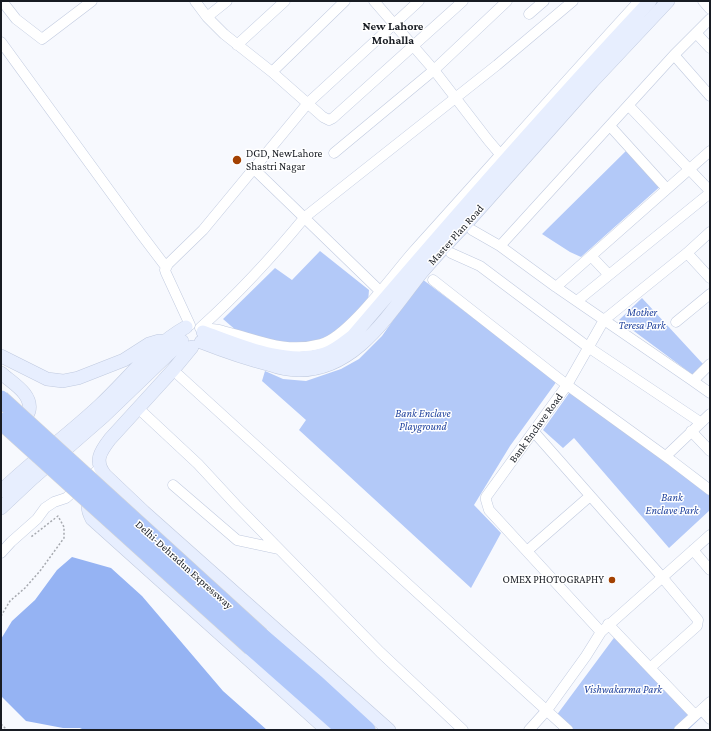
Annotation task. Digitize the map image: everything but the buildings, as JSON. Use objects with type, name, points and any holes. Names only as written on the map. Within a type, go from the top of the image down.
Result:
[{"type":"highway","name":"Delhi-Dehradun Expressway","points":[[1,399],[261,636],[340,720],[367,730]]},
{"type":"highway","name":"Delhi-Dehradun Expressway","points":[[1,422],[315,693]]},
{"type":"main road","points":[[1,508],[28,473],[100,406],[150,355],[175,333],[193,335],[262,352],[295,358],[310,358],[326,354],[338,348],[353,336],[400,274],[503,157],[650,1]]},
{"type":"main road","name":"Master Plan Road","points":[[193,335],[252,361],[297,370],[310,370],[323,367],[336,362],[350,353],[376,332],[444,245],[465,225],[592,82],[668,1]]},
{"type":"main road","points":[[193,335],[173,370],[102,449],[99,462],[103,472],[144,512],[340,720]]},
{"type":"main road","points":[[1,491],[28,473],[104,416],[193,335]]},
{"type":"main road","points":[[1,356],[47,379],[63,381],[78,378],[124,360],[154,342],[165,342]]},
{"type":"main road","points":[[1,373],[26,395],[29,406],[25,418],[19,424],[11,426],[1,422]]},
{"type":"main road","points":[[103,472],[89,497],[87,504],[88,512],[92,519],[315,693],[337,693],[340,720]]},
{"type":"main road","points":[[315,693],[320,716],[389,730]]},
{"type":"street","points":[[2,1],[16,19],[42,39],[92,1]]},
{"type":"street","points":[[196,1],[207,17],[224,34],[272,72],[326,119],[333,118],[463,1]]},
{"type":"street","points":[[207,17],[227,1]]},
{"type":"street","points":[[237,45],[285,1]]},
{"type":"street","points":[[272,72],[346,1]]},
{"type":"street","points":[[374,1],[434,70],[503,157],[639,1]]},
{"type":"street","points":[[166,267],[203,230],[308,104],[419,1]]},
{"type":"street","points":[[334,153],[434,70],[507,1]]},
{"type":"street","points":[[529,14],[544,1]]},
{"type":"street","points":[[193,335],[214,316],[280,247],[305,217],[497,66],[573,1]]},
{"type":"street","points":[[702,1],[710,9]]},
{"type":"street","points":[[500,246],[674,55],[710,19]]},
{"type":"street","points":[[696,33],[710,48]]},
{"type":"street","points":[[1,42],[166,267],[166,273],[193,335]]},
{"type":"street","points":[[674,55],[710,96]]},
{"type":"street","points":[[577,301],[710,192],[629,106]]},
{"type":"street","points":[[610,126],[667,189]]},
{"type":"street","points":[[556,287],[710,150]]},
{"type":"street","points":[[254,169],[380,291]]},
{"type":"street","points":[[472,230],[500,246],[556,287],[710,393]]},
{"type":"street","name":"Bank Enclave Road","points":[[710,232],[688,253],[604,320],[566,385],[534,432],[486,497],[488,510],[604,628],[699,713],[710,719]]},
{"type":"street","points":[[451,253],[480,266],[588,347],[700,422]]},
{"type":"street","points":[[688,253],[710,278]]},
{"type":"street","points":[[591,256],[609,275]]},
{"type":"street","points":[[193,335],[222,330],[264,344],[294,348],[316,345],[332,339],[341,332],[358,316],[380,291],[400,274]]},
{"type":"street","points":[[433,280],[566,385],[666,456],[710,490]]},
{"type":"street","points":[[676,322],[710,294]]},
{"type":"street","points":[[693,381],[710,364]]},
{"type":"street","points":[[173,370],[568,730]]},
{"type":"street","points":[[138,408],[198,464],[380,652],[463,730]]},
{"type":"street","points":[[666,456],[690,431],[710,414]]},
{"type":"street","points":[[690,431],[710,451]]},
{"type":"street","points":[[534,432],[662,577],[698,621],[697,626],[692,631],[650,668]]},
{"type":"street","points":[[1,554],[37,519],[45,508],[54,502],[66,498],[103,472]]},
{"type":"street","points":[[173,485],[237,540],[280,549]]},
{"type":"street","points":[[527,551],[590,496]]},
{"type":"street","points":[[529,730],[547,710],[586,656],[604,628],[710,535]]},
{"type":"street","points":[[693,550],[710,570]]},
{"type":"street","points":[[683,729],[710,702]]},
{"type":"path","points":[[1,616],[10,601],[25,588],[40,571],[64,538],[64,527],[58,516],[28,540]]},
{"type":"path","points":[[1,724],[7,730]]},
{"type":"green space","points":[[632,145],[664,183],[581,257],[570,252],[542,234]]},
{"type":"green space","points":[[320,251],[369,290],[368,302],[332,339],[303,347],[238,332],[223,319],[275,268],[292,280]]},
{"type":"green space","name":"Bank Enclave Playground","points":[[422,279],[557,381],[510,446],[474,505],[501,533],[471,588],[299,430],[306,420],[262,381],[265,371],[283,379],[306,381],[341,369],[359,359],[382,336]]},
{"type":"green space","name":"Mother Teresa Park","points":[[642,298],[703,364],[693,375],[619,320]]},
{"type":"green space","name":"Bank Enclave Park","points":[[572,389],[710,496],[710,510],[669,548],[574,438],[563,448],[543,430]]},
{"type":"green space","name":"Vishwakarma Park","points":[[619,631],[703,716],[688,730],[572,730],[556,716]]},
{"type":"shaded area","points":[[72,557],[111,568],[142,596],[223,691],[267,730],[84,730],[80,728],[63,728],[26,721],[1,696],[1,639],[12,621],[35,600],[57,570]]},
{"type":"place","name":"DGD, NewLahore Shastri Nagar","points":[[237,160]]},
{"type":"place","name":"OMEX PHOTOGRAPHY","points":[[612,580]]},
{"type":"district","name":"New Lahore Mohalla","points":[[393,33]]}]
